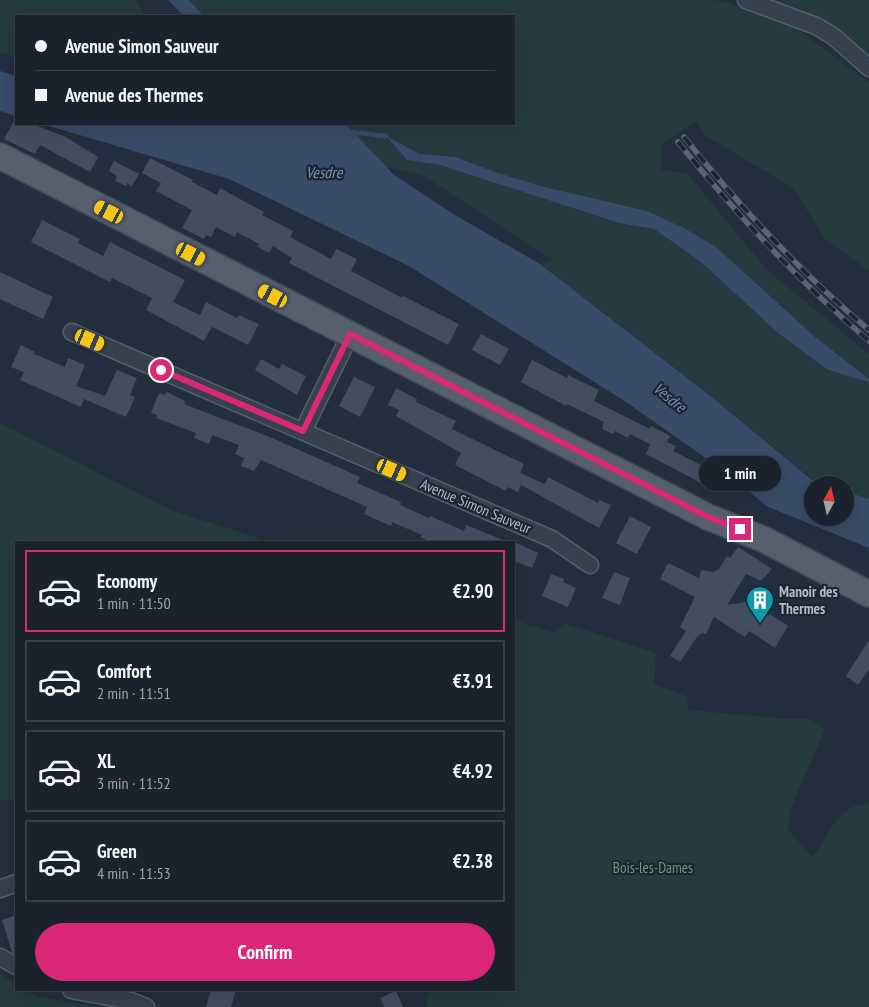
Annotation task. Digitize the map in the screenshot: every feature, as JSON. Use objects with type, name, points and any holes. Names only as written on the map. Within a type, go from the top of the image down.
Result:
[{"type":"main road","points":[[0,156],[700,513],[765,540],[869,594]]},
{"type":"street","points":[[746,0],[816,26],[833,36],[869,68]]},
{"type":"street","name":"Avenue Simon Sauveur","points":[[72,332],[552,539],[590,565]]},
{"type":"street","points":[[303,431],[350,334]]},
{"type":"street","points":[[0,889],[15,883]]},
{"type":"street","points":[[0,956],[15,965]]},
{"type":"street","points":[[76,991],[131,1001],[146,1007]]},
{"type":"green space","points":[[0,0],[136,0],[145,15],[15,15],[15,58],[0,53]]},
{"type":"green space","points":[[189,0],[710,0],[722,1],[789,22],[869,83],[869,271],[825,239],[793,188],[706,136],[696,121],[662,144],[661,170],[688,174],[767,270],[869,354],[869,379],[814,336],[716,247],[684,228],[647,211],[545,187],[495,172],[456,157],[420,154],[388,137],[407,160],[440,165],[619,223],[654,229],[701,262],[778,333],[828,370],[869,382],[869,499],[854,494],[854,476],[808,476],[713,398],[540,264],[553,260],[422,175],[385,167],[347,125],[515,125],[515,15],[203,15]]},
{"type":"green space","points":[[766,0],[869,0],[869,57],[836,27]]},
{"type":"green space","points":[[0,423],[173,511],[269,541],[15,541],[15,800],[0,800]]},
{"type":"green space","name":"Bois-les-Dames","points":[[515,620],[554,633],[566,624],[656,653],[654,684],[686,696],[689,710],[788,719],[808,718],[825,729],[791,808],[788,830],[813,857],[835,822],[842,815],[858,805],[869,803],[869,1007],[427,1007],[429,991],[515,991]]},
{"type":"green space","points":[[0,974],[15,983],[15,991],[28,991],[37,996],[97,1007],[0,1007]]},
{"type":"water","points":[[168,0],[189,0],[203,15],[183,15]]},
{"type":"water","points":[[0,71],[15,76],[15,116],[0,111]]},
{"type":"water","name":"Vesdre","points":[[45,125],[347,125],[394,175],[450,212],[540,264],[713,398],[807,476],[804,476],[804,521],[766,506],[730,475],[623,400],[409,266],[229,179]]},
{"type":"water","points":[[386,136],[420,154],[456,157],[495,172],[545,187],[647,211],[684,228],[716,247],[814,336],[869,379],[869,382],[828,370],[778,333],[701,262],[654,229],[619,223],[440,165],[407,160]]},
{"type":"water","name":"Vesdre","points":[[854,494],[869,499],[869,548],[815,526],[854,526]]},
{"type":"building","points":[[15,119],[15,125],[35,125],[66,137],[98,157],[90,172],[40,145],[35,154],[4,139]]},
{"type":"building","points":[[150,158],[193,180],[192,182],[217,195],[220,188],[264,212],[262,215],[293,231],[290,237],[331,259],[336,249],[357,259],[351,271],[402,298],[403,296],[459,324],[448,345],[289,263],[292,258],[273,246],[269,253],[258,247],[259,244],[237,232],[235,237],[216,227],[211,237],[206,235],[204,239],[182,228],[192,210],[156,191],[161,183],[142,173]]},
{"type":"building","points":[[114,161],[139,174],[132,186],[127,183],[126,186],[115,181],[117,176],[109,171]]},
{"type":"building","points":[[42,220],[80,239],[78,243],[103,256],[110,242],[185,280],[173,302],[200,315],[206,302],[237,318],[239,315],[259,324],[248,345],[212,327],[204,341],[146,310],[152,298],[112,278],[110,282],[31,242]]},
{"type":"building","points":[[0,272],[53,297],[43,319],[0,299]]},
{"type":"building","points":[[481,334],[509,349],[500,365],[472,350]]},
{"type":"building","points":[[21,345],[35,352],[34,354],[65,367],[68,358],[85,365],[76,386],[105,396],[117,370],[137,378],[130,395],[135,397],[126,417],[84,399],[81,407],[20,380],[24,372],[11,367]]},
{"type":"building","points":[[261,359],[279,369],[282,364],[306,376],[297,395],[255,370]]},
{"type":"building","points":[[532,360],[567,378],[568,375],[599,390],[594,401],[650,429],[651,426],[670,436],[667,442],[676,446],[673,451],[715,472],[707,486],[646,454],[650,444],[630,434],[628,438],[615,431],[613,434],[602,429],[604,422],[567,404],[566,406],[521,382]]},
{"type":"building","points":[[354,377],[375,387],[360,417],[339,406]]},
{"type":"building","points":[[396,388],[417,399],[416,402],[456,421],[452,429],[524,464],[520,473],[545,484],[548,477],[598,503],[599,500],[611,505],[599,528],[521,485],[518,492],[508,487],[506,491],[455,465],[461,453],[396,416],[399,410],[388,405]]},
{"type":"building","points":[[167,392],[185,401],[184,404],[272,438],[360,477],[357,483],[401,502],[400,505],[429,518],[430,516],[464,531],[466,525],[506,541],[430,541],[420,537],[422,535],[392,522],[391,526],[364,514],[367,507],[261,460],[254,471],[241,466],[244,458],[235,454],[239,445],[212,435],[209,444],[194,438],[196,433],[156,418],[157,415],[151,413],[159,393],[165,395]]},
{"type":"building","points":[[630,516],[651,527],[637,554],[616,543]]},
{"type":"building","points":[[515,542],[538,553],[532,568],[515,561]]},
{"type":"building","points":[[738,547],[772,569],[761,581],[746,574],[727,605],[746,602],[753,608],[754,606],[768,616],[770,614],[788,626],[775,648],[749,631],[745,637],[714,617],[706,634],[702,633],[697,637],[680,662],[670,656],[686,631],[680,627],[695,597],[660,579],[668,563],[699,578],[701,570],[713,572],[719,569],[727,556],[730,558]]},
{"type":"building","points":[[614,572],[630,578],[620,605],[602,598]]},
{"type":"building","points":[[551,574],[564,579],[563,582],[576,588],[568,607],[542,596]]},
{"type":"building","points":[[869,640],[869,669],[858,685],[846,676]]},
{"type":"building","points":[[15,915],[15,954],[12,952],[2,920]]},
{"type":"building","points":[[211,991],[236,991],[231,1007],[206,1007]]},
{"type":"building","points":[[396,991],[403,1007],[384,1007],[380,998]]},
{"type":"waterway","points":[[350,132],[386,136]]},
{"type":"railway","points":[[684,137],[749,214],[795,262],[869,330]]},
{"type":"railway","points":[[678,142],[745,221],[817,295],[869,341]]},
{"type":"place","name":"Manoir des Thermes","points":[[760,624]]},
{"type":"route","points":[[161,370],[303,431],[350,334],[708,517],[740,529]]}]
